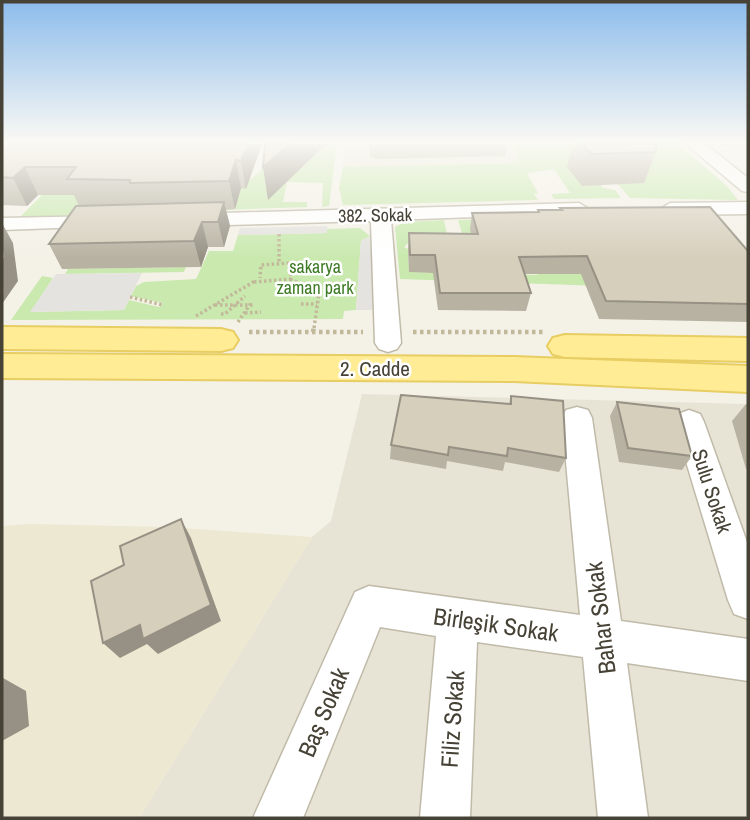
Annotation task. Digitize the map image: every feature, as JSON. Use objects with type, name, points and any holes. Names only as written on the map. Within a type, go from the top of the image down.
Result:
[{"type":"main road","name":"2. Cadde","points":[[2,338],[748,350]]},
{"type":"main road","name":"2. Cadde","points":[[2,366],[513,369],[748,379]]},
{"type":"street","points":[[651,209],[748,208]]},
{"type":"street","name":"382. Sokak","points":[[174,220],[595,209]]},
{"type":"street","points":[[381,216],[388,343]]},
{"type":"street","points":[[2,224],[121,221]]},
{"type":"street","name":"Bahar Sokak","points":[[576,418],[623,818]]},
{"type":"street","name":"Sulu Sokak","points":[[689,422],[748,600]]},
{"type":"street","name":"Birleşik Sokak","points":[[369,606],[748,660]]},
{"type":"street","name":"Baş Sokak","points":[[278,818],[369,606]]},
{"type":"street","name":"Filiz Sokak","points":[[446,818],[458,619]]},
{"type":"path","points":[[279,234],[279,264]]},
{"type":"path","points":[[192,318],[261,278],[261,265],[291,263],[290,279]]},
{"type":"path","points":[[290,271],[337,264]]},
{"type":"path","points":[[254,282],[290,279],[319,293],[313,332]]},
{"type":"path","points":[[200,314],[225,314],[245,296]]},
{"type":"path","points":[[131,297],[163,305]]},
{"type":"path","points":[[214,305],[251,304],[240,318]]},
{"type":"path","points":[[301,304],[317,304]]},
{"type":"path","points":[[244,313],[261,312]]},
{"type":"path","points":[[306,313],[316,313]]},
{"type":"shaded area","points":[[327,226],[327,233],[238,235],[240,228]]},
{"type":"shaded area","points":[[372,236],[373,310],[356,310],[361,240]]},
{"type":"shaded area","points":[[142,273],[124,310],[30,312],[56,274]]},
{"type":"shaded area","points":[[362,394],[748,404],[748,818],[139,818],[312,537],[331,521]]},
{"type":"shaded area","points":[[29,524],[167,527],[312,537],[139,818],[2,818],[2,526]]},
{"type":"green space","points":[[56,181],[230,181],[244,185],[248,181],[332,181],[329,206],[322,207],[323,183],[287,182],[283,202],[307,202],[307,207],[20,217]]},
{"type":"green space","points":[[340,181],[532,181],[538,193],[534,194],[538,200],[343,205]]},
{"type":"green space","points":[[562,181],[599,181],[603,188],[615,190],[621,198],[554,199],[551,194],[570,193]]},
{"type":"green space","points":[[615,181],[721,181],[738,200],[630,198]]},
{"type":"green space","points":[[656,214],[748,291],[400,279],[395,227],[405,222],[444,220],[448,239],[409,242],[404,247],[408,249],[409,272],[538,275],[471,229],[474,244],[465,243],[458,220]]},
{"type":"green space","name":"sakarya zaman park","points":[[360,228],[370,236],[361,241],[356,310],[344,311],[343,319],[11,320],[42,276],[53,278],[31,312],[124,310],[129,300],[159,307],[163,303],[131,296],[136,286],[144,282],[196,279],[209,251],[233,251],[238,235],[327,233],[327,229]]},
{"type":"green space","points":[[186,267],[184,272],[65,274],[68,269]]},
{"type":"building","points":[[130,181],[216,181],[130,183]]},
{"type":"building","points":[[224,202],[218,222],[202,222],[194,241],[49,244],[76,206]]},
{"type":"building","points":[[710,207],[748,251],[748,304],[606,301],[587,256],[519,257],[531,293],[440,293],[435,255],[410,255],[409,233],[478,234],[472,213],[562,210],[560,208]]},
{"type":"building","points":[[2,233],[5,258],[2,261]]},
{"type":"building","points":[[401,395],[511,404],[511,396],[563,401],[566,458],[508,448],[507,456],[449,447],[448,455],[391,445]]},
{"type":"building","points":[[617,402],[679,409],[692,456],[628,448]]},
{"type":"building","points":[[181,519],[211,605],[143,639],[140,625],[103,643],[91,581],[124,565],[120,546]]},
{"type":"building","points":[[2,678],[4,715],[2,716]]}]
